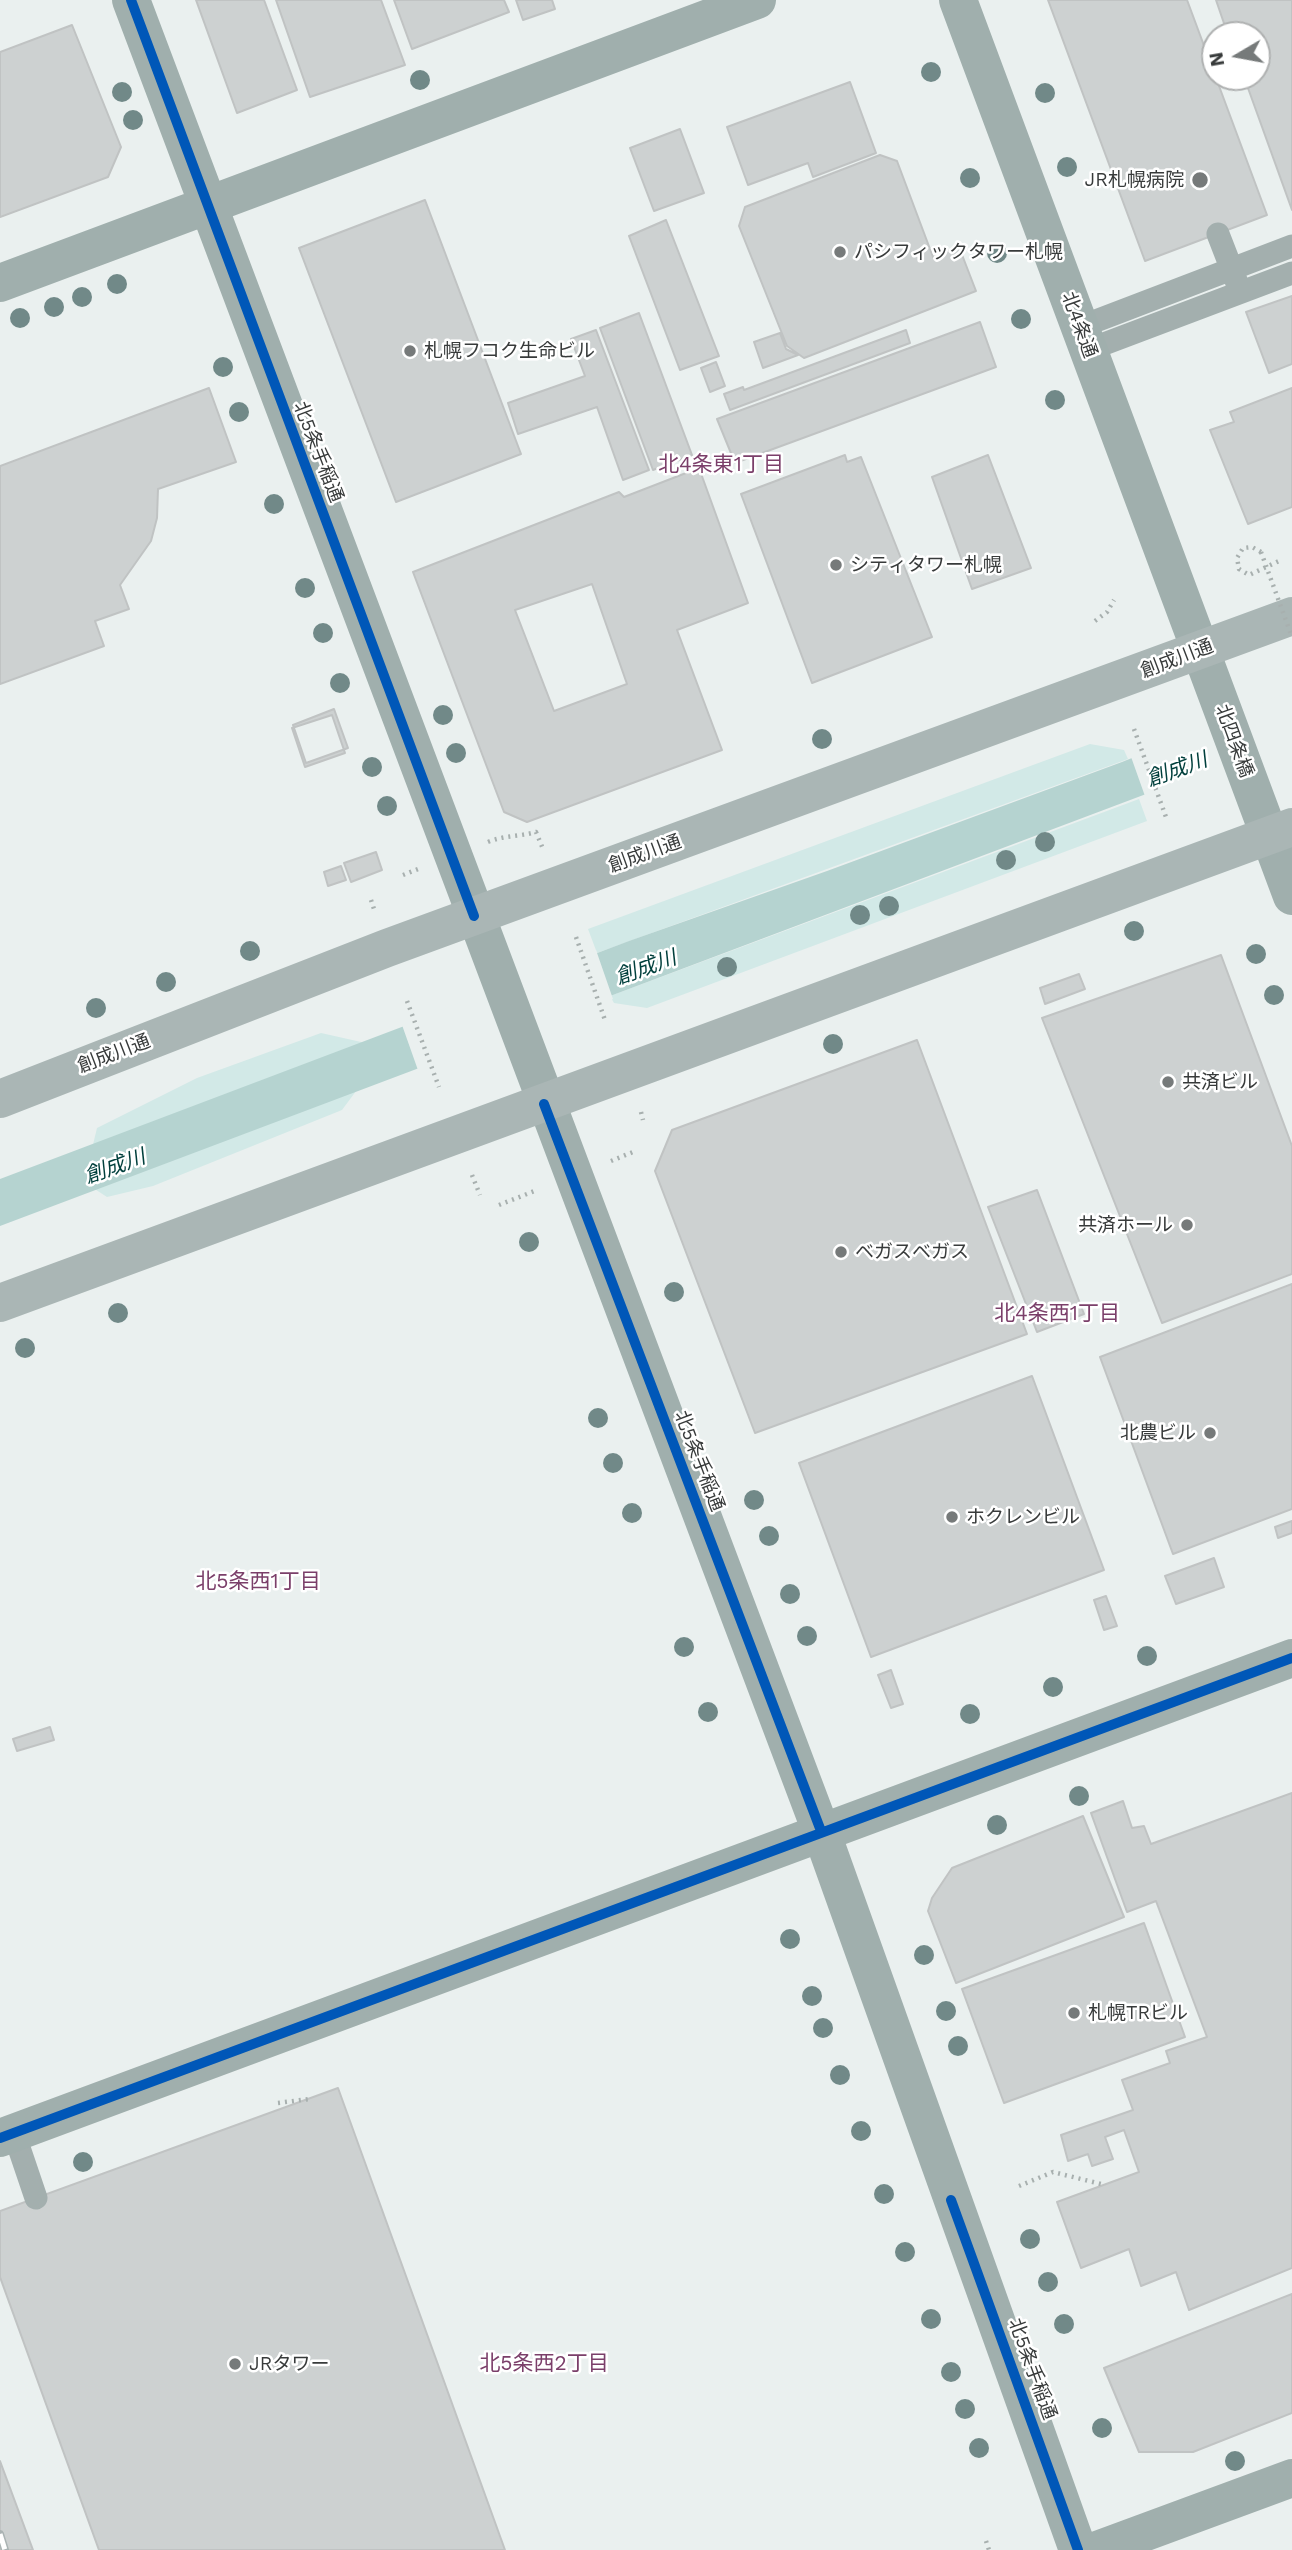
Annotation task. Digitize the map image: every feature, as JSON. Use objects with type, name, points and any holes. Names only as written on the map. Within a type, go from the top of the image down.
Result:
[{"type":"highway","name":"創成川通","points":[[0,1099],[474,916],[1292,616]]},
{"type":"highway","points":[[0,1303],[1281,832]]},
{"type":"street","name":"北5条手稲通","points":[[131,0],[544,1104],[821,1831],[1078,2550]]},
{"type":"street","points":[[0,283],[757,0]]},
{"type":"street","name":"北4条通","points":[[958,0],[1217,696]]},
{"type":"street","name":"北四条橋","points":[[1217,696],[1251,786],[1281,832]]},
{"type":"street","points":[[1281,832],[1292,896]]},
{"type":"street","points":[[7,2136],[1292,1658]]},
{"type":"street","points":[[1097,2550],[1292,2478]]},
{"type":"lane","points":[[1218,234],[1241,292]]},
{"type":"lane","points":[[1084,338],[1232,269],[1292,246]]},
{"type":"lane","points":[[1084,338],[1241,292],[1292,273]]},
{"type":"lane","points":[[7,2136],[36,2198]]},
{"type":"path","points":[[1279,561],[1249,575],[1238,569],[1237,558],[1244,548],[1252,547],[1261,552],[1292,637]]},
{"type":"path","points":[[1095,621],[1107,612],[1114,600]]},
{"type":"path","points":[[1134,729],[1167,817]]},
{"type":"path","points":[[505,834],[517,838],[536,832],[543,849]]},
{"type":"path","points":[[576,937],[606,1023]]},
{"type":"path","points":[[407,1002],[439,1087]]},
{"type":"path","points":[[641,1112],[643,1120]]},
{"type":"path","points":[[472,1175],[480,1195]]},
{"type":"path","points":[[278,2103],[309,2099]]},
{"type":"path","points":[[1019,2186],[1053,2172],[1105,2185]]},
{"type":"path","points":[[986,2541],[989,2550]]},
{"type":"shaded area","points":[[1090,744],[1124,750],[1128,759],[597,953],[588,929]]},
{"type":"shaded area","points":[[1139,799],[1147,821],[647,1008],[614,1003],[610,996]]},
{"type":"shaded area","points":[[321,1033],[388,1048],[342,1110],[153,1186],[107,1197],[84,1182],[97,1128],[197,1078]]},
{"type":"water","name":"創成川","points":[[1292,694],[1292,739],[0,1226],[0,1179],[629,941],[1122,762]]},
{"type":"pier","points":[[1292,691],[1292,743],[1146,799],[1130,754]]},
{"type":"pier","points":[[596,950],[613,999],[419,1073],[402,1025]]},
{"type":"building","points":[[196,0],[264,0],[297,90],[237,113]]},
{"type":"building","points":[[276,0],[381,0],[405,65],[310,97]]},
{"type":"building","points":[[394,0],[504,0],[509,12],[412,49]]},
{"type":"building","points":[[516,0],[552,0],[555,9],[523,20]]},
{"type":"building","points":[[1048,0],[1187,0],[1201,38],[1201,91],[1221,91],[1267,215],[1145,261]]},
{"type":"building","points":[[1216,0],[1292,0],[1292,210],[1249,91],[1271,91],[1271,21],[1223,21]]},
{"type":"building","points":[[72,25],[121,147],[108,177],[0,217],[0,52]]},
{"type":"building","points":[[850,82],[876,153],[813,177],[808,163],[748,185],[727,127]]},
{"type":"building","points":[[680,129],[704,193],[654,211],[630,148]]},
{"type":"building","name":"パシフィックタワー札幌","points":[[880,155],[897,161],[933,257],[959,247],[976,291],[804,358],[787,346],[739,226],[745,207]]},
{"type":"building","name":"札幌フコク生命ビル","points":[[425,200],[521,454],[396,502],[299,248]]},
{"type":"building","points":[[666,220],[719,356],[680,370],[629,236]]},
{"type":"building","points":[[1292,296],[1292,364],[1269,373],[1246,312]]},
{"type":"building","points":[[639,313],[692,455],[653,470],[600,328]]},
{"type":"building","points":[[980,322],[996,367],[735,463],[717,419]]},
{"type":"building","points":[[596,330],[649,470],[623,480],[597,407],[518,434],[508,403],[585,376],[571,339]]},
{"type":"building","points":[[906,330],[910,343],[730,410],[724,394],[743,387],[744,390]]},
{"type":"building","points":[[780,333],[786,349],[798,355],[763,368],[754,342]]},
{"type":"building","points":[[716,362],[725,386],[710,392],[701,368]]},
{"type":"building","points":[[209,388],[236,462],[158,489],[157,518],[151,541],[120,585],[129,609],[95,621],[104,646],[0,684],[0,466]]},
{"type":"building","points":[[1292,388],[1292,507],[1248,524],[1210,430],[1234,422],[1230,412]]},
{"type":"building","name":"シティタワー札幌","points":[[845,455],[847,462],[861,457],[932,637],[812,683],[741,494]]},
{"type":"building","points":[[988,455],[1031,568],[972,589],[932,477]]},
{"type":"building","points":[[699,468],[748,603],[677,630],[722,750],[527,822],[504,812],[413,572],[619,492],[624,497]],"holes":[[[592,584],[627,684],[554,711],[515,610]]]},
{"type":"building","points":[[334,709],[348,748],[306,763],[293,725]]},
{"type":"building","points":[[332,715],[345,753],[305,767],[292,728]]},
{"type":"building","points":[[376,852],[382,870],[351,882],[344,863]]},
{"type":"building","points":[[341,866],[346,880],[328,886],[324,872]]},
{"type":"building","name":"共済ビル","points":[[1221,955],[1292,1146],[1292,1274],[1162,1323],[1042,1018]]},
{"type":"building","points":[[1079,974],[1085,989],[1045,1004],[1040,988]]},
{"type":"building","name":"ベガスベガス","points":[[917,1040],[1027,1334],[755,1433],[655,1171],[672,1130]]},
{"type":"building","points":[[1037,1190],[1084,1314],[1037,1332],[988,1207]]},
{"type":"building","name":"北農ビル","points":[[1292,1284],[1292,1509],[1173,1554],[1100,1357]]},
{"type":"building","name":"ホクレンビル","points":[[1032,1376],[1104,1570],[871,1657],[799,1463]]},
{"type":"building","points":[[1292,1521],[1292,1533],[1278,1538],[1275,1527]]},
{"type":"building","points":[[1214,1558],[1224,1587],[1176,1604],[1165,1576]]},
{"type":"building","points":[[1106,1596],[1117,1626],[1104,1630],[1094,1600]]},
{"type":"building","points":[[891,1670],[903,1704],[891,1708],[878,1675]]},
{"type":"building","points":[[50,1727],[54,1740],[17,1751],[13,1739]]},
{"type":"building","points":[[1292,1793],[1292,2268],[1189,2310],[1176,2272],[1141,2286],[1129,2249],[1081,2268],[1057,2202],[1139,2172],[1124,2130],[1105,2137],[1113,2159],[1092,2166],[1088,2154],[1068,2161],[1061,2135],[1133,2110],[1122,2080],[1170,2063],[1166,2051],[1207,2037],[1156,1901],[1127,1912],[1091,1813],[1123,1801],[1132,1828],[1144,1826],[1151,1844]]},
{"type":"building","points":[[1083,1816],[1124,1917],[956,1983],[928,1911],[932,1898],[952,1868]]},
{"type":"building","name":"札幌TRビル","points":[[1144,1923],[1185,2037],[1004,2103],[962,1989]]},
{"type":"building","name":"JRタワー","points":[[338,2088],[505,2550],[99,2550],[0,2277],[0,2211]]},
{"type":"building","points":[[1292,2294],[1292,2413],[1193,2452],[1139,2452],[1104,2368]]},
{"type":"building","points":[[0,2461],[33,2550],[0,2550]]},
{"type":"railway","points":[[0,2534],[5,2550]]},
{"type":"cycle path","points":[[131,0],[474,916]]},
{"type":"cycle path","points":[[544,1104],[821,1831]]},
{"type":"cycle path","points":[[0,2138],[1292,1658]]},
{"type":"cycle path","points":[[951,2200],[1078,2550]]},
{"type":"place","name":"JR札幌病院","points":[[1200,180]]},
{"type":"place","name":"パシフィックタワー札幌","points":[[840,252]]},
{"type":"place","name":"札幌フコク生命ビル","points":[[410,351]]},
{"type":"place","name":"シティタワー札幌","points":[[836,565]]},
{"type":"place","name":"共済ビル","points":[[1168,1082]]},
{"type":"place","name":"共済ホール","points":[[1187,1225]]},
{"type":"place","name":"ベガスベガス","points":[[841,1252]]},
{"type":"place","name":"北農ビル","points":[[1210,1433]]},
{"type":"place","name":"ホクレンビル","points":[[952,1517]]},
{"type":"place","name":"札幌TRビル","points":[[1074,2013]]},
{"type":"place","name":"JRタワー","points":[[235,2364]]},
{"type":"district","name":"北4条東1丁目","points":[[721,465]]},
{"type":"district","name":"北4条西1丁目","points":[[1057,1314]]},
{"type":"district","name":"北5条西1丁目","points":[[258,1582]]},
{"type":"district","name":"北5条西2丁目","points":[[544,2364]]}]
